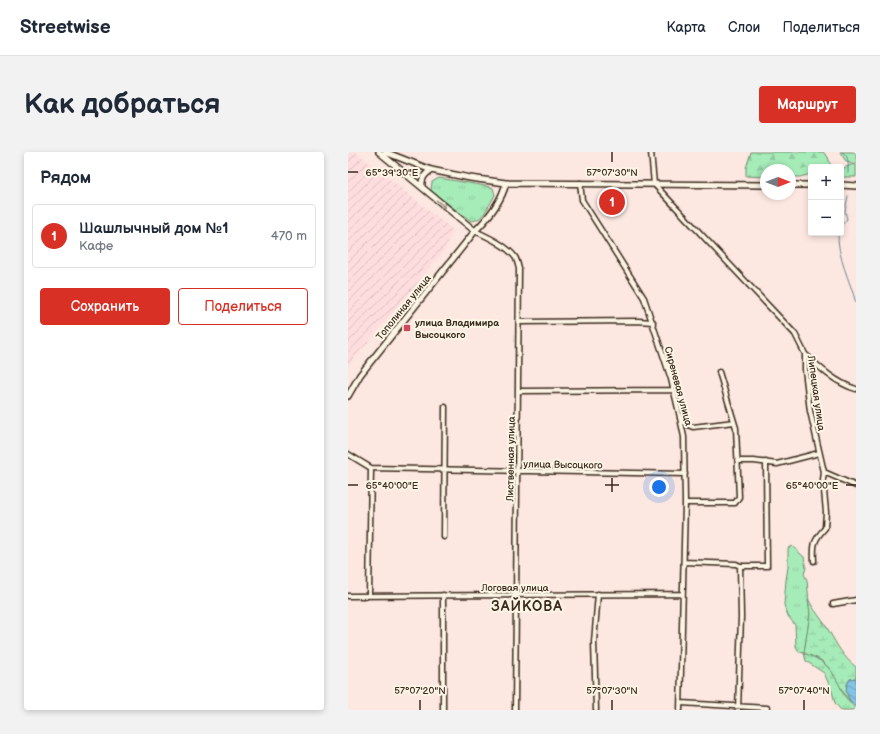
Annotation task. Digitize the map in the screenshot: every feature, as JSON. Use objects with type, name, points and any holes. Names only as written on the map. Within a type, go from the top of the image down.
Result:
[{"type":"main road","points":[[379,152],[475,231]]},
{"type":"main road","points":[[386,152],[431,170],[470,178],[506,183],[760,185]]},
{"type":"main road","points":[[422,188],[421,181],[425,174],[431,170]]},
{"type":"main road","name":"Тополиная улица","points":[[348,396],[360,375],[483,223],[504,192],[506,183]]},
{"type":"main road","points":[[796,185],[808,185]]},
{"type":"main road","points":[[844,185],[856,186]]},
{"type":"street","points":[[651,152],[654,184]]},
{"type":"street","name":"Сиреневая улица","points":[[580,183],[582,200],[644,298],[653,322],[673,390],[684,436],[685,503],[680,710]]},
{"type":"street","name":"Липецкая улица","points":[[654,184],[795,334],[805,354],[805,370],[810,411],[824,472],[823,480],[826,512],[825,528],[818,536],[813,546],[814,561]]},
{"type":"street","name":"Лиственная улица","points":[[475,231],[500,244],[516,258],[519,269],[520,322],[515,710]]},
{"type":"street","points":[[520,322],[653,322]]},
{"type":"street","points":[[805,354],[824,372],[849,387],[856,389]]},
{"type":"street","points":[[685,503],[735,503],[739,497],[738,461],[734,422],[719,372]]},
{"type":"street","points":[[519,391],[673,390]]},
{"type":"street","points":[[444,536],[445,407]]},
{"type":"street","points":[[680,418],[688,425],[693,427],[734,422]]},
{"type":"street","points":[[738,461],[777,464],[819,452]]},
{"type":"street","name":"улица Высоцкого","points":[[348,454],[371,468],[685,474]]},
{"type":"street","points":[[684,562],[736,564],[740,566],[767,566],[766,462]]},
{"type":"street","points":[[369,596],[371,468]]},
{"type":"street","points":[[824,472],[856,486]]},
{"type":"street","points":[[738,708],[741,623],[740,566]]},
{"type":"street","points":[[596,710],[594,642],[598,594]]},
{"type":"street","name":"Логовая улица","points":[[348,596],[682,594]]},
{"type":"street","points":[[443,595],[443,710]]},
{"type":"street","points":[[833,604],[856,600]]},
{"type":"street","points":[[681,703],[738,708],[766,708],[767,710]]},
{"type":"shaded area","points":[[348,152],[356,152],[453,230],[444,251],[348,366]]},
{"type":"green space","points":[[751,152],[823,152],[828,157],[830,164],[808,164],[808,175],[800,177],[796,177],[796,164],[760,164],[760,177],[746,176],[746,168]]},
{"type":"green space","points":[[840,152],[856,152],[856,163],[853,165],[845,160]]},
{"type":"green space","points":[[856,163],[856,177],[844,177],[844,168]]},
{"type":"green space","points":[[439,178],[493,188],[495,195],[488,208],[482,215],[471,221],[431,191],[432,182]]},
{"type":"green space","points":[[792,546],[804,557],[806,568],[804,574],[807,580],[810,614],[804,653],[799,652],[796,646],[795,625],[788,616],[784,605],[788,567],[788,548]]},
{"type":"green space","points":[[808,599],[847,659],[856,667],[856,678],[850,679],[846,687],[848,696],[855,706],[845,695],[827,666],[820,660],[804,653],[810,614]]},
{"type":"green space","points":[[804,653],[821,661],[829,668],[840,685],[845,697],[855,710],[841,710],[835,703],[832,691],[824,673],[806,661]]},
{"type":"water","points":[[856,678],[856,707],[848,697],[846,690],[850,679]]},
{"type":"waterway","points":[[842,152],[847,158],[848,173]]},
{"type":"waterway","points":[[844,222],[847,219],[845,211],[848,196]]},
{"type":"waterway","points":[[838,236],[842,260],[856,303]]},
{"type":"place","name":"Шашлычный дом №1","points":[[612,202]]},
{"type":"place","name":"улица Владимира Высоцкого","points":[[407,328]]},
{"type":"district","name":"ЗАЙКОВА","points":[[527,606]]}]
